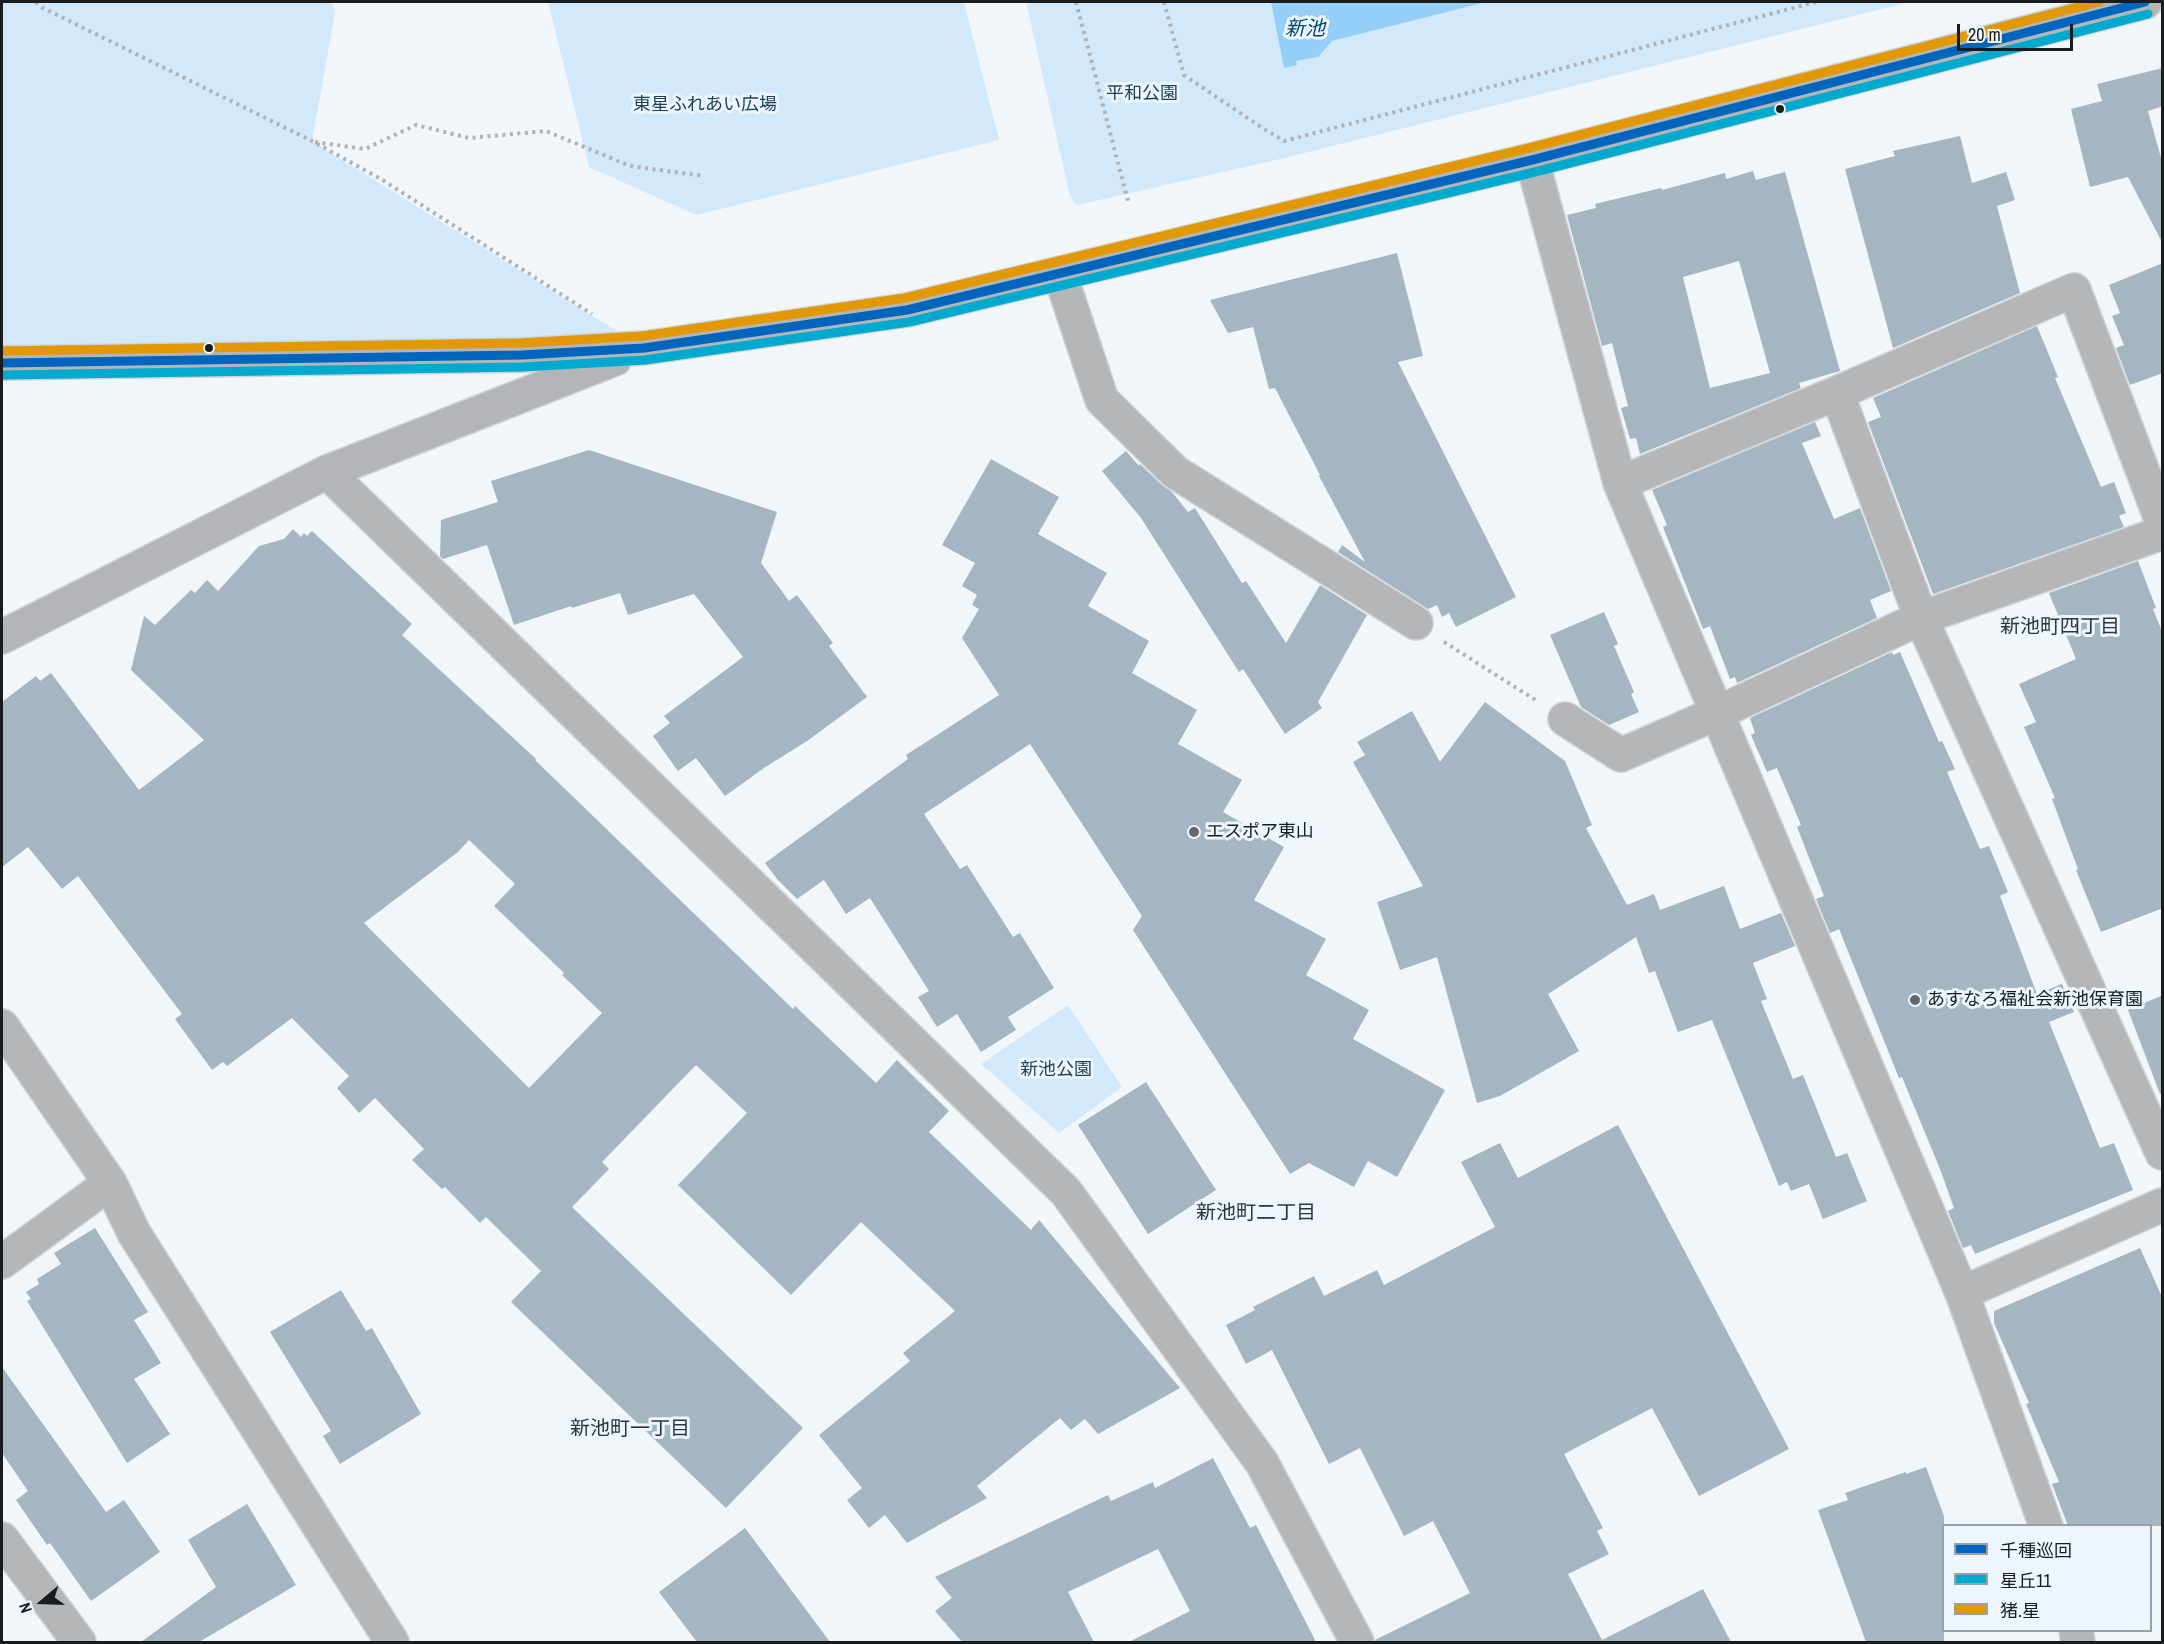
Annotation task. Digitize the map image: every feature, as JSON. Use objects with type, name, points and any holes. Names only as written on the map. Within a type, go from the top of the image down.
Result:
[{"type":"street","points":[[2,363],[522,356],[644,348],[907,310],[1532,160],[2145,2]]},
{"type":"street","points":[[1532,160],[1620,483],[1962,1293],[2045,1524]]},
{"type":"street","points":[[1060,274],[1102,400],[1175,472],[1416,623]]},
{"type":"street","points":[[1620,483],[1837,393],[2074,290],[2163,522]]},
{"type":"street","points":[[2,637],[327,472],[644,348]]},
{"type":"street","points":[[1837,393],[1921,618],[2163,1153]]},
{"type":"street","points":[[327,472],[1066,1192],[1262,1463],[1357,1642]]},
{"type":"street","points":[[1565,719],[1621,755],[1921,618],[2163,533]]},
{"type":"street","points":[[2,1026],[110,1183],[134,1233],[392,1642]]},
{"type":"street","points":[[2,1262],[110,1183]]},
{"type":"street","points":[[1962,1293],[2163,1205]]},
{"type":"street","points":[[2,1539],[79,1642]]},
{"type":"path","points":[[36,2],[43,8],[312,141],[381,179],[596,317]]},
{"type":"path","points":[[1076,2],[1129,205]]},
{"type":"path","points":[[1164,2],[1184,75],[1284,141],[1816,2]]},
{"type":"path","points":[[312,141],[364,148],[416,125],[468,138],[546,131],[630,166],[704,176]]},
{"type":"path","points":[[1416,623],[1565,719]]},
{"type":"green space","points":[[2,2],[332,2],[335,13],[312,141],[644,348],[2,358]]},
{"type":"green space","name":"東星ふれあい広場","points":[[548,2],[964,2],[999,140],[696,215],[589,167]]},
{"type":"green space","name":"平和公園","points":[[1026,2],[1910,2],[1276,160],[1077,205],[1070,196]]},
{"type":"green space","name":"新池公園","points":[[1068,1005],[1122,1087],[1059,1133],[981,1064]]},
{"type":"water","name":"新池","points":[[1271,2],[1486,2],[1332,41],[1318,57],[1296,61],[1297,65],[1284,68]]},
{"type":"building","points":[[2163,68],[2163,106],[2148,111],[2163,165],[2163,244],[2128,177],[2090,187],[2071,109],[2102,101],[2097,84]]},
{"type":"building","points":[[1960,136],[1972,183],[2006,172],[2015,200],[1997,206],[2020,293],[1893,348],[1845,169],[1895,156],[1893,151]]},
{"type":"building","points":[[1753,171],[1756,180],[1785,172],[1840,371],[1799,383],[1801,388],[1640,454],[1636,438],[1630,439],[1621,408],[1628,406],[1612,343],[1602,346],[1567,215],[1596,208],[1595,204],[1661,188],[1662,190],[1725,173],[1726,179]],"holes":[[[1739,261],[1770,373],[1710,388],[1683,277]]]},
{"type":"building","points":[[1397,253],[1423,356],[1398,362],[1516,597],[1456,627],[1449,613],[1442,617],[1437,605],[1428,609],[1338,552],[1342,545],[1365,562],[1275,388],[1269,389],[1253,327],[1228,333],[1210,300]]},
{"type":"building","points":[[2163,263],[2163,373],[2130,385],[2116,348],[2124,345],[2112,316],[2120,313],[2109,285]]},
{"type":"building","points":[[2037,326],[2058,377],[2055,378],[2101,487],[2114,482],[2126,513],[2119,516],[2124,527],[1933,594],[1868,422],[1881,417],[1873,398]]},
{"type":"building","points":[[1815,422],[1821,436],[1802,443],[1834,519],[1860,508],[1891,591],[1870,600],[1877,618],[1737,683],[1735,677],[1730,679],[1710,626],[1703,629],[1663,527],[1667,525],[1652,490]]},
{"type":"building","points":[[589,450],[777,512],[761,563],[789,601],[797,595],[833,643],[829,646],[867,697],[725,796],[696,758],[678,771],[653,736],[670,723],[664,716],[743,657],[694,594],[628,615],[620,593],[514,625],[487,545],[443,559],[440,556],[441,520],[498,502],[491,481]]},
{"type":"building","points":[[1126,451],[1139,466],[1140,464],[1172,492],[1188,512],[1195,508],[1242,583],[1246,581],[1286,643],[1320,585],[1367,615],[1318,702],[1322,708],[1285,734],[1243,669],[1239,672],[1141,518],[1102,471]]},
{"type":"building","points":[[991,459],[1059,497],[1038,534],[1107,573],[1088,606],[1149,641],[1132,673],[1197,710],[1178,744],[1242,780],[1223,812],[1284,847],[1254,900],[1326,939],[1306,975],[1369,1010],[1353,1039],[1445,1090],[1397,1177],[1368,1161],[1354,1187],[1309,1163],[1290,1174],[1133,930],[1142,916],[1030,744],[924,814],[960,869],[967,865],[1013,937],[1020,933],[1054,988],[1008,1017],[1016,1030],[981,1052],[957,1014],[937,1027],[918,997],[929,991],[870,898],[846,914],[824,880],[797,899],[765,863],[908,759],[906,755],[999,695],[962,638],[979,609],[972,605],[977,595],[962,586],[975,563],[942,545]]},
{"type":"building","points":[[293,529],[301,537],[304,533],[307,536],[312,531],[412,624],[402,635],[536,759],[793,1009],[795,1006],[876,1083],[897,1060],[949,1111],[929,1132],[1031,1230],[1039,1220],[1180,1388],[1098,1434],[1085,1419],[1071,1430],[1060,1418],[977,1486],[987,1498],[907,1543],[885,1515],[869,1528],[847,1500],[862,1488],[819,1435],[910,1361],[903,1353],[955,1311],[861,1222],[791,1295],[678,1185],[747,1113],[696,1065],[602,1162],[609,1169],[572,1207],[803,1428],[726,1508],[511,1302],[541,1271],[486,1217],[480,1223],[445,1187],[442,1189],[412,1160],[424,1149],[375,1098],[359,1113],[337,1088],[349,1076],[292,1018],[227,1066],[223,1062],[212,1070],[175,1019],[182,1014],[78,876],[62,889],[28,847],[2,867],[2,702],[36,676],[40,681],[51,673],[139,790],[204,740],[131,670],[144,616],[155,625],[191,590],[195,593],[207,580],[218,591],[259,546],[284,539]],"holes":[[[469,840],[515,884],[494,906],[602,1013],[529,1088],[364,923],[458,852]]]},
{"type":"building","points":[[2138,561],[2156,608],[2153,609],[2163,634],[2163,908],[2101,932],[2076,870],[2078,869],[2052,799],[2055,798],[2024,727],[2036,722],[2019,684],[2076,659],[2049,593]]},
{"type":"building","points":[[1604,612],[1618,644],[1614,646],[1634,692],[1631,694],[1639,712],[1609,725],[1581,707],[1550,635]]},
{"type":"building","points":[[1892,652],[1893,655],[1900,652],[1939,742],[1942,741],[1955,769],[1947,772],[1980,849],[1989,846],[2008,892],[2000,896],[2037,994],[2062,984],[2074,1012],[2049,1022],[2100,1148],[2114,1143],[2133,1190],[1975,1254],[1971,1245],[1963,1248],[1948,1211],[1954,1208],[1940,1169],[1902,1077],[1899,1078],[1839,929],[1830,933],[1816,899],[1824,896],[1797,827],[1801,825],[1777,768],[1767,772],[1751,735],[1755,733],[1750,718]]},
{"type":"building","points":[[1485,702],[1565,761],[1592,825],[1586,828],[1627,905],[1654,894],[1660,910],[1724,886],[1740,929],[1781,913],[1795,946],[1753,963],[1767,999],[1761,1001],[1793,1079],[1803,1075],[1836,1157],[1847,1153],[1867,1201],[1823,1219],[1809,1184],[1791,1191],[1787,1182],[1779,1186],[1712,1020],[1678,1032],[1655,971],[1649,973],[1636,937],[1548,994],[1579,1051],[1500,1096],[1477,1103],[1437,957],[1400,970],[1377,902],[1423,886],[1353,762],[1365,755],[1357,742],[1412,711],[1440,762]]},
{"type":"building","points":[[2163,995],[2163,1093],[2160,1094],[2128,1010]]},
{"type":"building","points":[[1146,1082],[1216,1190],[1148,1234],[1078,1125]]},
{"type":"building","points":[[1618,1125],[1789,1449],[1699,1496],[1652,1408],[1564,1454],[1603,1528],[1597,1531],[1609,1554],[1568,1574],[1602,1640],[1703,1589],[1731,1642],[1376,1642],[1375,1640],[1470,1593],[1433,1521],[1404,1536],[1360,1448],[1329,1464],[1272,1350],[1246,1364],[1226,1325],[1255,1310],[1253,1307],[1314,1276],[1324,1296],[1377,1270],[1384,1285],[1495,1227],[1461,1162],[1500,1143],[1518,1178]]},
{"type":"building","points":[[95,1228],[148,1312],[134,1320],[161,1363],[134,1379],[170,1434],[127,1463],[27,1301],[31,1299],[26,1292],[39,1284],[37,1279],[61,1264],[54,1253]]},
{"type":"building","points":[[2140,1248],[2163,1299],[2163,1526],[2067,1524],[2052,1484],[2059,1482],[2026,1404],[2029,1403],[1994,1323],[1994,1311]]},
{"type":"building","points":[[341,1290],[366,1331],[372,1328],[421,1414],[340,1464],[323,1436],[331,1431],[270,1332]]},
{"type":"building","points":[[2,1367],[106,1512],[124,1500],[160,1552],[91,1601],[50,1543],[47,1545],[16,1500],[28,1491],[2,1453]]},
{"type":"building","points":[[1213,1458],[1250,1528],[1256,1525],[1316,1642],[1129,1642],[1190,1611],[1158,1549],[1068,1592],[1094,1642],[962,1642],[935,1611],[952,1598],[935,1577],[1108,1495],[1111,1501],[1153,1482],[1155,1488]]},
{"type":"building","points":[[1926,1467],[1944,1516],[1944,1524],[1942,1524],[1942,1632],[1944,1632],[1944,1642],[1866,1642],[1818,1510],[1848,1500],[1845,1493],[1906,1472],[1906,1474]]},
{"type":"building","points":[[247,1504],[296,1585],[199,1642],[141,1642],[216,1587],[188,1540]]},
{"type":"building","points":[[745,1528],[830,1642],[697,1642],[659,1592]]},
{"type":"transit line","name":"猪.星","points":[[2,351],[522,343],[643,336],[905,298],[1529,148],[2099,2]]},
{"type":"transit line","name":"千種巡回","points":[[2,363],[522,355],[644,348],[907,310],[1532,160],[2145,2]]},
{"type":"transit line","name":"星丘11","points":[[2,375],[522,367],[645,360],[909,322],[1535,172],[2148,14]]},
{"type":"place","name":"エスポア東山","points":[[1194,832]]},
{"type":"place","name":"あすなろ福祉会新池保育園","points":[[1915,1000]]},
{"type":"district","name":"新池町四丁目","points":[[2060,628]]},
{"type":"district","name":"新池町二丁目","points":[[1256,1214]]},
{"type":"district","name":"新池町一丁目","points":[[630,1430]]}]
